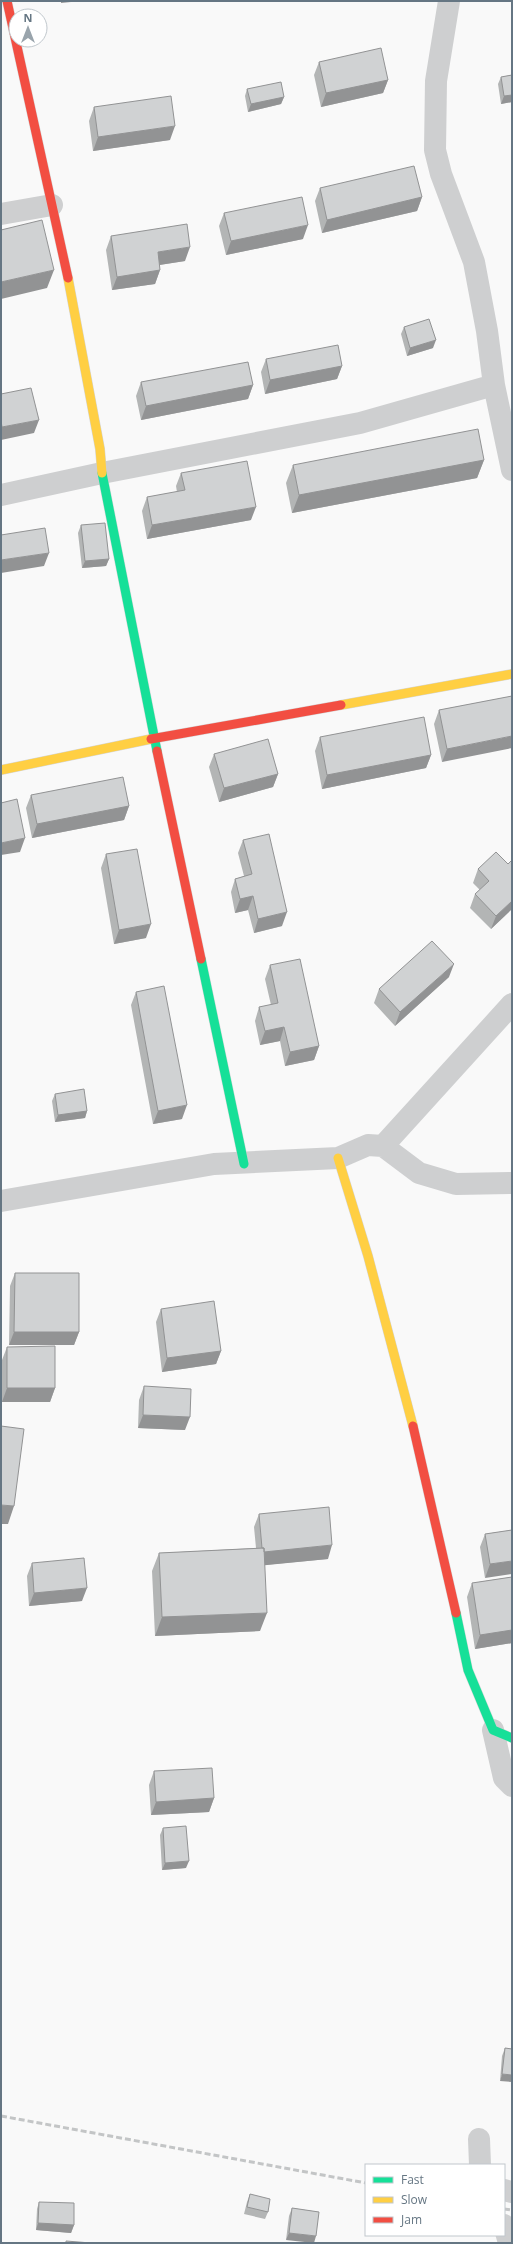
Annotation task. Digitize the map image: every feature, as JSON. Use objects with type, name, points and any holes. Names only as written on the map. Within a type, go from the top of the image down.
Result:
[{"type":"street","points":[[7,1],[70,286],[100,449],[102,473],[154,738],[244,1164]]},
{"type":"street","points":[[449,1],[436,81],[435,150],[441,174],[474,262],[487,331],[494,385],[512,470]]},
{"type":"street","points":[[1,214],[52,205]]},
{"type":"street","points":[[1,495],[102,473],[360,423],[494,385]]},
{"type":"street","points":[[1,770],[154,738],[512,674]]},
{"type":"street","points":[[383,1146],[512,1004]]},
{"type":"street","points":[[1,1201],[214,1164],[244,1164],[338,1158],[368,1145],[383,1146],[419,1173],[456,1184],[512,1183]]},
{"type":"street","points":[[338,1158],[368,1256],[409,1409],[440,1538],[468,1670],[503,1734],[504,1778],[512,1786]]},
{"type":"street","points":[[479,2139],[480,2164]]},
{"type":"street","points":[[505,2229],[509,2243]]},
{"type":"building","points":[[381,48],[388,80],[326,93],[319,62]]},
{"type":"building","points":[[512,75],[512,95],[504,96],[501,77]]},
{"type":"building","points":[[281,82],[284,97],[251,104],[247,89]]},
{"type":"building","points":[[171,96],[175,126],[98,137],[94,107]]},
{"type":"building","points":[[414,166],[422,197],[327,220],[320,188]]},
{"type":"building","points":[[302,197],[308,225],[231,241],[224,213]]},
{"type":"building","points":[[42,220],[54,270],[1,282],[1,230]]},
{"type":"building","points":[[187,224],[190,247],[158,252],[160,270],[117,277],[111,236]]},
{"type":"building","points":[[429,319],[436,340],[410,348],[404,327]]},
{"type":"building","points":[[338,345],[342,366],[270,380],[266,359]]},
{"type":"building","points":[[248,362],[253,385],[146,406],[141,382]]},
{"type":"building","points":[[31,388],[39,420],[2,427],[1,394]]},
{"type":"building","points":[[478,429],[484,460],[299,495],[293,465]]},
{"type":"building","points":[[247,461],[256,507],[152,525],[147,497],[185,490],[181,473]]},
{"type":"building","points":[[105,523],[109,559],[85,561],[81,525]]},
{"type":"building","points":[[45,528],[49,553],[1,560],[1,535]]},
{"type":"building","points":[[512,696],[512,736],[447,749],[439,710]]},
{"type":"building","points":[[424,717],[431,755],[327,775],[320,737]]},
{"type":"building","points":[[268,739],[278,774],[224,788],[214,754]]},
{"type":"building","points":[[123,777],[129,806],[37,824],[31,795]]},
{"type":"building","points":[[17,799],[25,838],[1,843],[1,803]]},
{"type":"building","points":[[269,834],[287,912],[258,919],[253,896],[240,899],[235,879],[252,874],[243,840]]},
{"type":"building","points":[[137,849],[151,924],[119,930],[106,854]]},
{"type":"building","points":[[496,852],[508,864],[512,860],[512,901],[496,916],[475,894],[489,881],[478,869]]},
{"type":"building","points":[[432,941],[454,964],[400,1012],[379,989]]},
{"type":"building","points":[[300,959],[319,1046],[290,1052],[284,1027],[265,1031],[259,1007],[278,1003],[270,965]]},
{"type":"building","points":[[164,986],[187,1105],[158,1111],[136,992]]},
{"type":"building","points":[[84,1089],[87,1111],[58,1115],[55,1094]]},
{"type":"building","points":[[15,1273],[79,1273],[79,1332],[14,1332]]},
{"type":"building","points":[[214,1301],[221,1351],[167,1358],[161,1309]]},
{"type":"building","points":[[55,1346],[55,1388],[7,1388],[7,1347]]},
{"type":"building","points":[[144,1386],[191,1389],[190,1417],[143,1415]]},
{"type":"building","points":[[1,1426],[24,1429],[14,1506],[1,1505]]},
{"type":"building","points":[[329,1507],[332,1545],[264,1552],[264,1548],[262,1548],[259,1514]]},
{"type":"building","points":[[512,1530],[512,1561],[490,1564],[485,1534]]},
{"type":"building","points":[[264,1548],[267,1613],[162,1617],[159,1553]]},
{"type":"building","points":[[84,1558],[87,1588],[34,1593],[32,1563]]},
{"type":"building","points":[[512,1577],[512,1630],[480,1635],[472,1583]]},
{"type":"building","points":[[212,1768],[214,1798],[156,1802],[154,1771]]},
{"type":"building","points":[[186,1826],[189,1861],[165,1863],[163,1828]]},
{"type":"building","points":[[505,2048],[512,2049],[512,2075],[502,2074]]},
{"type":"building","points":[[250,2194],[270,2199],[268,2212],[247,2207]]},
{"type":"building","points":[[39,2202],[74,2203],[74,2225],[38,2223]]},
{"type":"building","points":[[292,2208],[319,2212],[316,2236],[289,2233]]},
{"type":"building","points":[[66,2241],[91,2243],[66,2243]]},
{"type":"railway","points":[[1,2116],[365,2183]]},
{"type":"railway","points":[[505,2209],[512,2210]]},
{"type":"traffic: fast","points":[[102,473],[157,751]]},
{"type":"traffic: fast","points":[[201,959],[244,1164]]},
{"type":"traffic: fast","points":[[456,1613],[468,1670],[493,1730],[512,1738]]},
{"type":"traffic: slow","points":[[68,278],[100,449],[102,473]]},
{"type":"traffic: slow","points":[[341,705],[512,674]]},
{"type":"traffic: slow","points":[[1,770],[151,739]]},
{"type":"traffic: slow","points":[[338,1158],[368,1256],[413,1426]]},
{"type":"traffic: jam","points":[[7,1],[68,278]]},
{"type":"traffic: jam","points":[[151,739],[341,705]]},
{"type":"traffic: jam","points":[[157,751],[201,959]]},
{"type":"traffic: jam","points":[[413,1426],[456,1613]]}]
